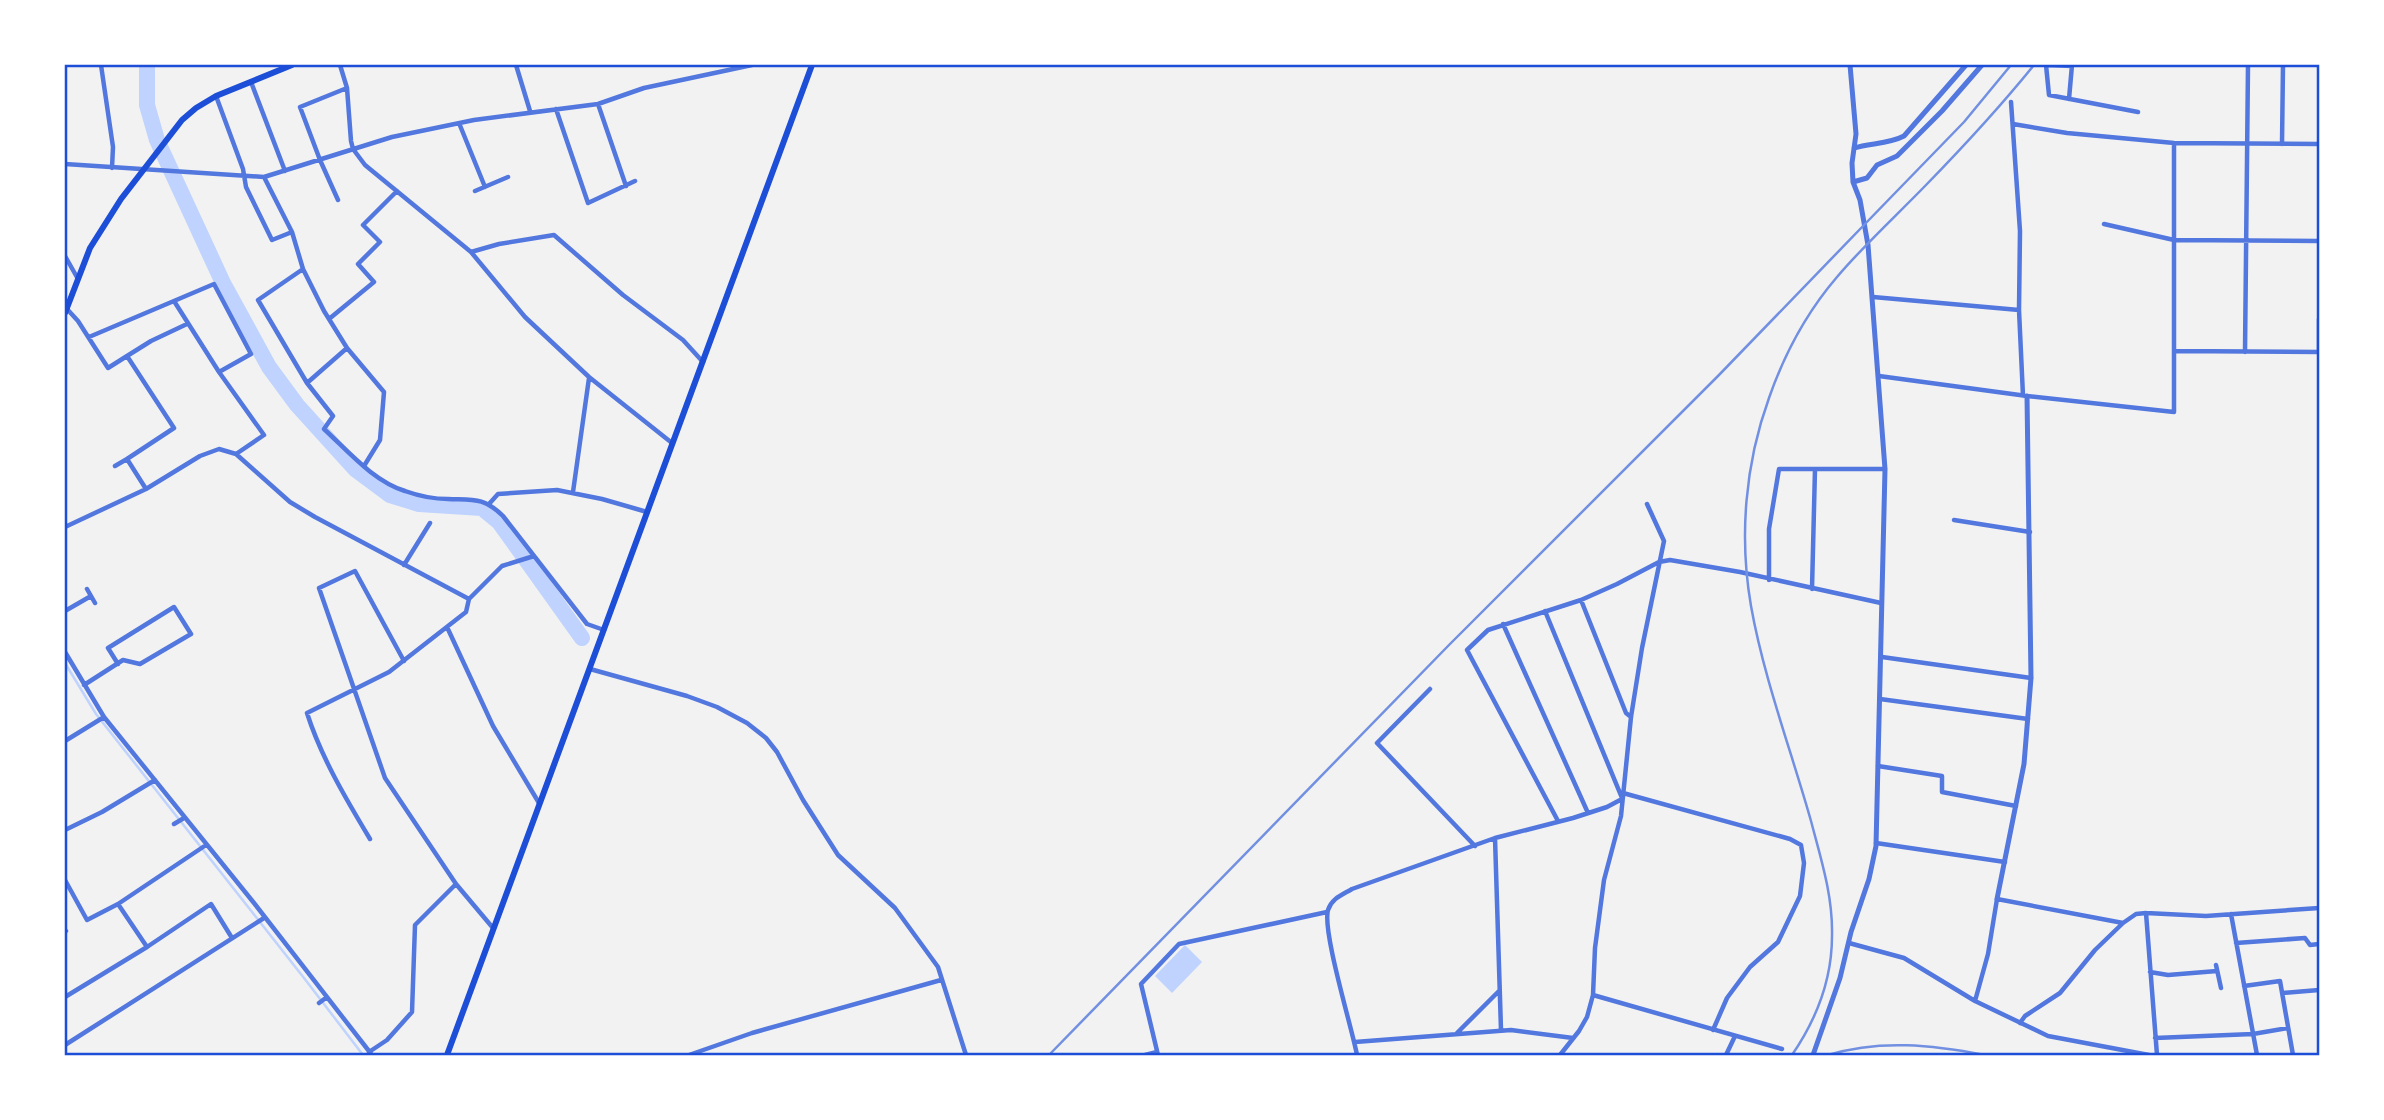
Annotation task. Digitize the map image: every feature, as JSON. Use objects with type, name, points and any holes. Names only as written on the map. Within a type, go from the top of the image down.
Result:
[{"type":"main road","points":[[65,311],[90,248],[105,223],[188,114],[216,96],[292,65]]},
{"type":"main road","points":[[447,1055],[812,65]]},
{"type":"street","points":[[101,65],[113,147],[113,168]]},
{"type":"street","points":[[340,65],[347,88],[353,149],[365,165],[471,252],[525,317],[589,377],[672,443]]},
{"type":"street","points":[[516,65],[530,111]]},
{"type":"street","points":[[65,164],[264,177],[392,137],[530,111],[597,104],[644,88],[752,65]]},
{"type":"street","points":[[1813,1055],[1840,978],[1869,879],[1876,843],[1885,469],[1873,297],[1860,200],[1853,182],[1852,163],[1856,135],[1850,65]]},
{"type":"street","points":[[1854,148],[1904,136],[1966,65]]},
{"type":"street","points":[[1853,182],[1867,178],[1877,165],[1897,156],[1982,65]]},
{"type":"street","points":[[2069,99],[2072,65],[2046,65],[2049,95],[2069,99],[2138,112]]},
{"type":"street","points":[[2245,352],[2248,65]]},
{"type":"street","points":[[2282,144],[2283,65]]},
{"type":"street","points":[[251,82],[285,171]]},
{"type":"street","points":[[338,200],[300,107],[347,88]]},
{"type":"street","points":[[216,96],[243,169],[243,177],[272,240],[292,233]]},
{"type":"street","points":[[1975,1001],[1988,954],[2024,764],[2031,678],[2025,396],[2019,310],[2020,231],[2011,102]]},
{"type":"street","points":[[597,104],[626,186]]},
{"type":"street","points":[[556,109],[588,203],[635,181]]},
{"type":"street","points":[[458,123],[485,187]]},
{"type":"street","points":[[2013,124],[2067,133],[2174,143],[2319,144]]},
{"type":"street","points":[[1879,376],[2025,396],[2174,412],[2174,143]]},
{"type":"street","points":[[462,158],[471,154]]},
{"type":"street","points":[[264,177],[292,233],[303,269],[329,319],[346,348],[384,392],[380,440],[365,466]]},
{"type":"street","points":[[475,191],[508,177]]},
{"type":"street","points":[[329,319],[374,282],[358,264],[380,242],[363,225],[397,191]]},
{"type":"street","points":[[2104,225],[2174,240],[2319,241]]},
{"type":"street","points":[[471,252],[499,244],[554,235],[623,295],[683,340],[703,362]]},
{"type":"street","points":[[65,256],[78,279]]},
{"type":"street","points":[[303,269],[258,300],[307,383],[333,416],[324,429],[391,485],[405,491],[448,499],[477,500],[489,504],[503,516],[587,624],[604,630]]},
{"type":"street","points":[[89,337],[214,284],[251,354],[219,372]]},
{"type":"street","points":[[1873,297],[2019,310]]},
{"type":"street","points":[[174,302],[264,435],[236,454]]},
{"type":"street","points":[[65,311],[89,337],[108,368],[151,341],[187,324]]},
{"type":"street","points":[[2174,351],[2319,352],[2319,319]]},
{"type":"street","points":[[307,383],[346,348]]},
{"type":"street","points":[[115,466],[174,428],[127,356]]},
{"type":"street","points":[[573,492],[589,377]]},
{"type":"street","points":[[65,527],[146,489],[200,456],[219,449],[236,454],[290,502],[343,534],[469,599]]},
{"type":"street","points":[[127,458],[146,489]]},
{"type":"street","points":[[1812,589],[1815,469]]},
{"type":"street","points":[[1769,580],[1769,529],[1779,470],[1885,469]]},
{"type":"street","points":[[489,504],[498,494],[556,490],[647,512]]},
{"type":"street","points":[[1560,1055],[1587,1017],[1592,995],[1604,880],[1621,816],[1631,717],[1664,541],[1647,504]]},
{"type":"street","points":[[1954,520],[2029,532]]},
{"type":"street","points":[[404,565],[430,523]]},
{"type":"street","points":[[370,839],[331,770],[307,713],[389,672],[466,612],[469,599],[502,566],[533,556]]},
{"type":"street","points":[[1558,821],[1467,650],[1488,630],[1581,600],[1659,562],[1670,560],[1881,603]]},
{"type":"street","points":[[404,661],[355,571],[319,588],[385,778],[456,884],[494,929]]},
{"type":"street","points":[[87,589],[95,603]]},
{"type":"street","points":[[65,611],[91,596]]},
{"type":"street","points":[[1581,600],[1626,713],[1631,717]]},
{"type":"street","points":[[84,685],[118,664],[123,660],[140,664],[191,634],[174,607],[108,648],[118,664]]},
{"type":"street","points":[[1545,611],[1623,796]]},
{"type":"street","points":[[1503,624],[1588,813]]},
{"type":"street","points":[[447,627],[493,726],[540,803]]},
{"type":"street","points":[[65,652],[104,718],[370,1054],[387,1040],[412,1012],[415,925],[456,884]]},
{"type":"street","points":[[1882,657],[2031,678]]},
{"type":"street","points":[[590,670],[687,696],[717,707],[747,723],[766,738],[838,855],[895,908],[937,967],[965,1055]]},
{"type":"street","points":[[1430,689],[1377,743],[1475,846]]},
{"type":"street","points":[[1880,699],[2028,719]]},
{"type":"street","points":[[65,741],[104,718]]},
{"type":"street","points":[[1878,766],[1942,776],[1942,792],[2016,806]]},
{"type":"street","points":[[65,830],[154,781]]},
{"type":"street","points":[[1357,1055],[1327,912],[1334,899],[1352,889],[1495,838],[1588,813],[1623,796],[1790,839],[1801,845],[1804,863],[1800,896],[1778,942],[1750,967],[1727,998],[1713,1030]]},
{"type":"street","points":[[174,824],[184,818]]},
{"type":"street","points":[[1495,838],[1501,1030]]},
{"type":"street","points":[[1876,843],[2005,862]]},
{"type":"street","points":[[65,880],[87,920],[118,904],[206,846]]},
{"type":"street","points":[[1997,899],[2123,923]]},
{"type":"street","points":[[118,904],[147,947]]},
{"type":"street","points":[[65,998],[211,904],[232,938]]},
{"type":"street","points":[[2020,1023],[2060,993],[2095,950],[2136,914],[2206,916],[2319,908]]},
{"type":"street","points":[[1144,1055],[1158,1054],[1141,984],[1179,944],[1327,912]]},
{"type":"street","points":[[2146,913],[2157,1055]]},
{"type":"street","points":[[2231,914],[2257,1055]]},
{"type":"street","points":[[65,1045],[263,918]]},
{"type":"street","points":[[2236,943],[2305,938],[2310,945],[2319,944]]},
{"type":"street","points":[[1849,943],[1904,958],[1975,1001],[2048,1036],[2149,1055]]},
{"type":"street","points":[[2150,972],[2168,975],[2216,968],[2221,988]]},
{"type":"street","points":[[689,1055],[752,1033],[942,980]]},
{"type":"street","points":[[2244,986],[2280,981],[2293,1055]]},
{"type":"street","points":[[2283,993],[2319,990]]},
{"type":"street","points":[[1457,1034],[1500,991]]},
{"type":"street","points":[[1592,995],[1782,1049]]},
{"type":"street","points":[[319,1003],[326,998]]},
{"type":"street","points":[[2155,1038],[2253,1034],[2288,1028]]},
{"type":"street","points":[[1355,1042],[1501,1030],[1573,1038]]},
{"type":"street","points":[[1726,1055],[1735,1036]]},
{"type":"water","points":[[1185,945],[1202,962],[1172,993],[1155,976]]},
{"type":"waterway","points":[[147,65],[147,105],[157,140],[223,283],[269,367],[297,405],[355,469],[390,495],[419,504],[482,508],[499,522],[582,638]]},
{"type":"waterway","points":[[65,663],[96,714],[363,1055]]},
{"type":"railway","points":[[1049,1055],[1449,645],[1718,376],[1964,122],[2011,65]]},
{"type":"railway","points":[[1792,1055],[1808,1028],[1826,983],[1832,921],[1822,864],[1770,687],[1751,606],[1745,527],[1754,449],[1782,366],[1797,334],[1826,290],[1858,253],[1968,141],[2034,65]]},
{"type":"railway","points":[[1828,1055],[1887,1045],[1985,1055]]}]
